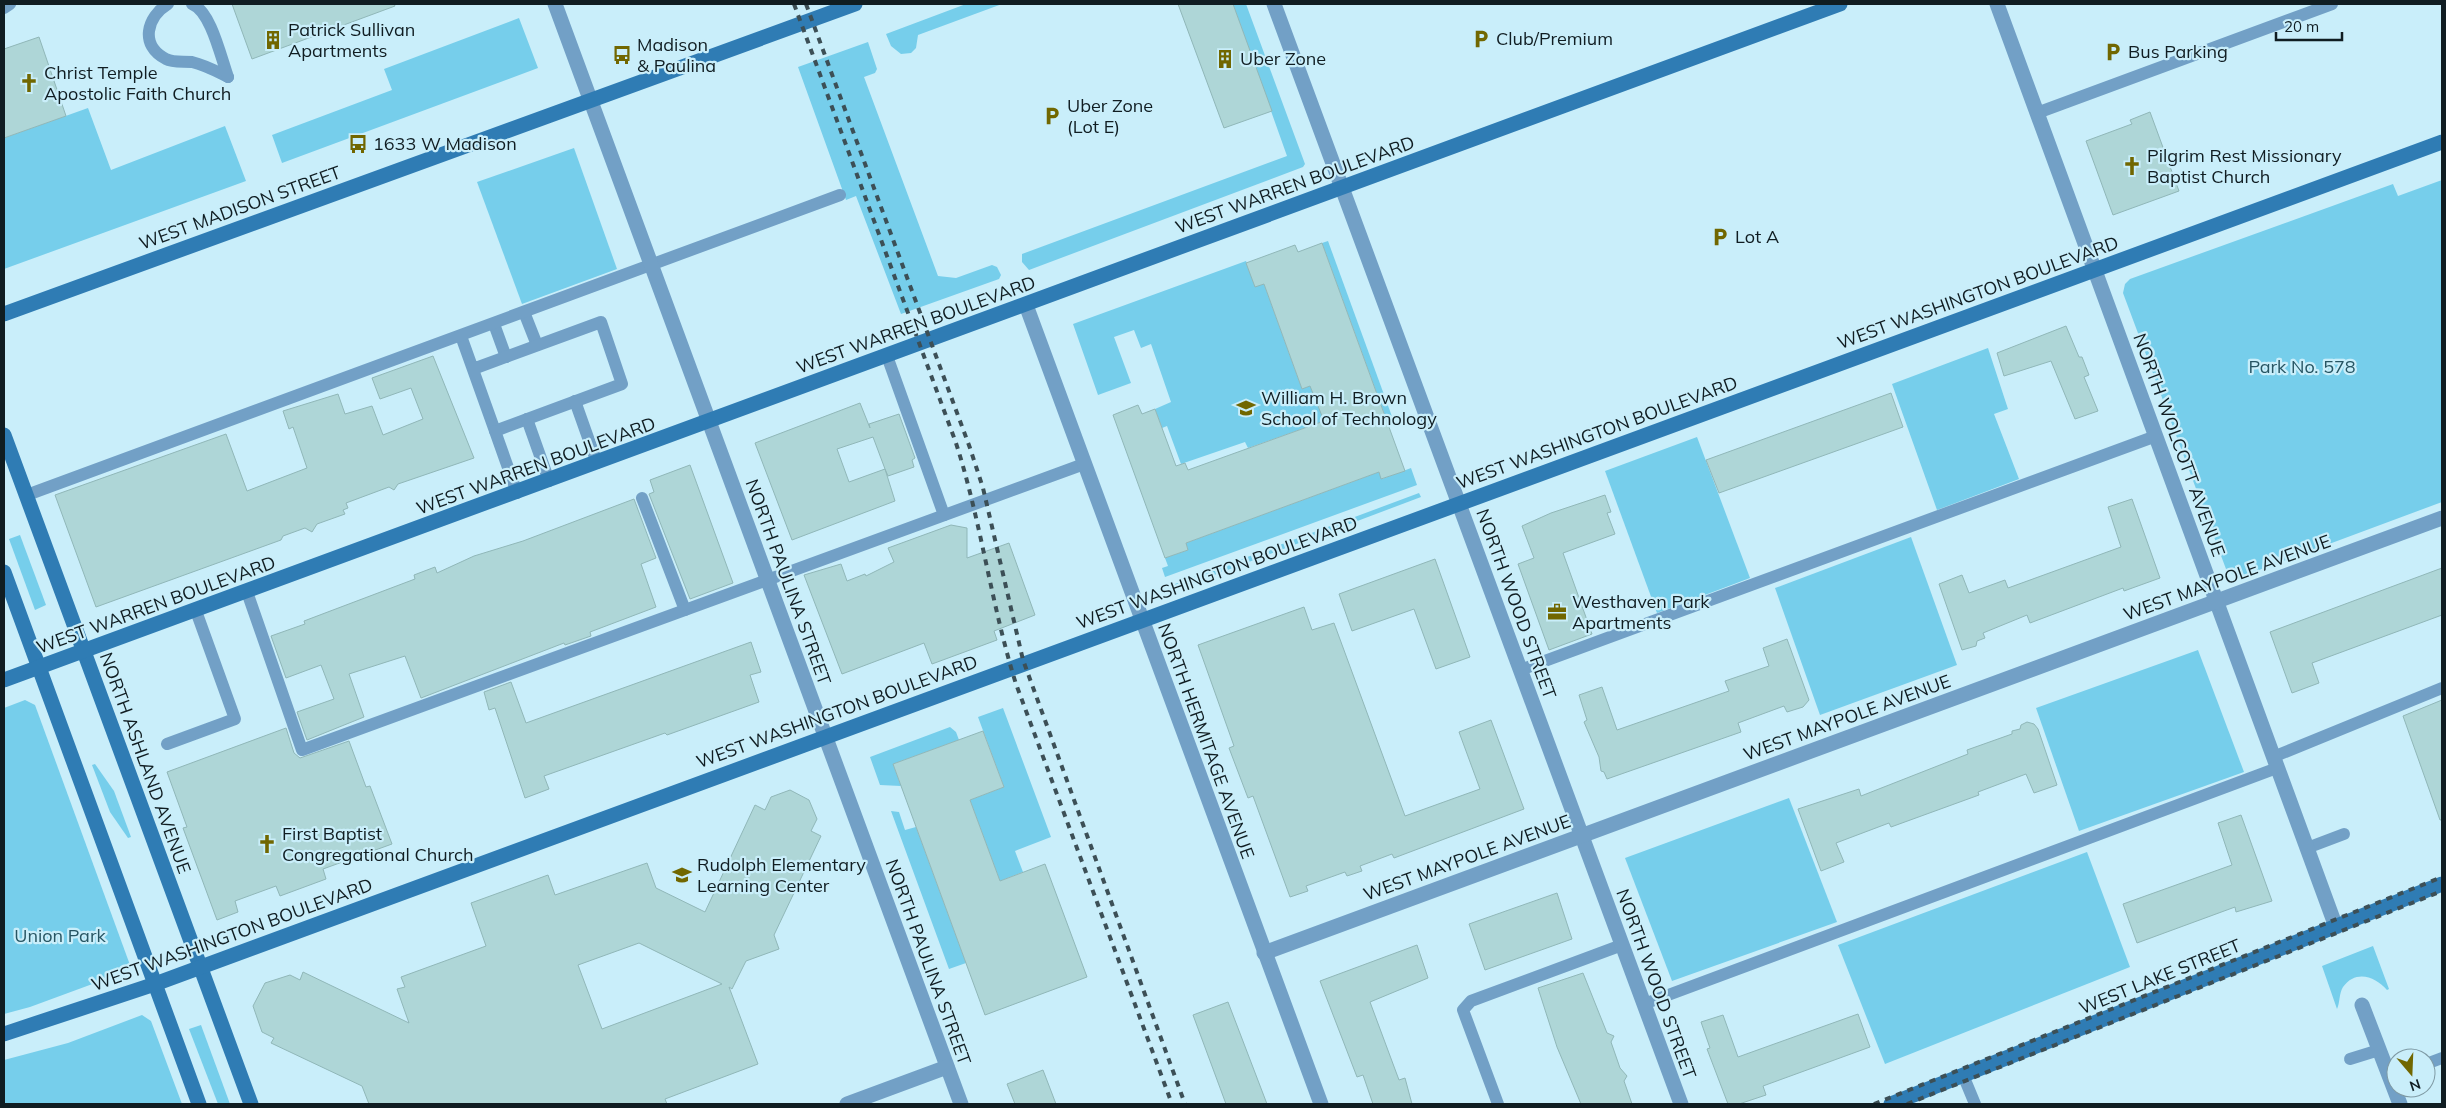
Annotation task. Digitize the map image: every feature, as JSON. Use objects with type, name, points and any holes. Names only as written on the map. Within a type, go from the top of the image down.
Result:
[{"type":"street","name":"NORTH PAULINA STREET","points":[[555,4],[961,1104]]},
{"type":"street","name":"WEST MADISON STREET","points":[[4,314],[856,4]]},
{"type":"street","name":"NORTH WOOD STREET","points":[[1274,4],[1681,1104]]},
{"type":"street","name":"WEST WARREN BOULEVARD","points":[[4,680],[517,493],[1840,4]]},
{"type":"street","name":"NORTH WOLCOTT AVENUE","points":[[1997,4],[2336,926]]},
{"type":"street","name":"WEST WASHINGTON BOULEVARD","points":[[4,1034],[200,968],[2442,142]]},
{"type":"street","name":"NORTH HERMITAGE AVENUE","points":[[1026,305],[1321,1104]]},
{"type":"street","name":"NORTH ASHLAND AVENUE","points":[[4,435],[251,1104]]},
{"type":"street","name":"WEST MAYPOLE AVENUE","points":[[1264,953],[2442,518]]},
{"type":"street","points":[[4,572],[200,1104]]},
{"type":"street","name":"WEST LAKE STREET","points":[[1891,1104],[2442,884]]},
{"type":"street","points":[[2362,1004],[2386,1064]]},
{"type":"street","points":[[847,1104],[947,1067]]},
{"type":"lane","points":[[4,8],[10,4]]},
{"type":"lane","points":[[168,4],[158,11],[150,21],[148,32],[151,44],[158,54],[167,60],[206,66],[228,77],[208,19],[192,4]]},
{"type":"lane","points":[[2037,113],[2332,4]]},
{"type":"lane","points":[[27,495],[840,195]]},
{"type":"lane","points":[[524,312],[537,345]]},
{"type":"lane","points":[[473,369],[601,322],[622,384],[495,431]]},
{"type":"lane","points":[[494,324],[506,357]]},
{"type":"lane","points":[[461,336],[517,493]]},
{"type":"lane","points":[[887,356],[944,515]]},
{"type":"lane","points":[[576,401],[597,463]]},
{"type":"lane","points":[[527,419],[549,481]]},
{"type":"lane","points":[[1520,670],[2156,436]]},
{"type":"lane","points":[[247,592],[302,750],[1084,464]]},
{"type":"lane","points":[[642,498],[686,610]]},
{"type":"lane","points":[[167,744],[235,719],[196,611]]},
{"type":"lane","points":[[1644,1004],[2275,762],[2442,688]]},
{"type":"lane","points":[[2307,848],[2344,834]]},
{"type":"lane","points":[[1498,1104],[1463,1010],[1465,1005],[1471,1001],[1622,945]]},
{"type":"lane","points":[[2350,1059],[2379,1050]]},
{"type":"lane","points":[[1963,1075],[1975,1104]]},
{"type":"green space","points":[[966,4],[1002,4],[918,35],[916,48],[911,53],[901,54],[891,46],[886,34]]},
{"type":"green space","points":[[1233,4],[1246,4],[1305,164],[1303,167],[1029,270],[1022,262],[1022,254],[1287,156]]},
{"type":"green space","points":[[519,18],[538,68],[282,163],[272,135],[392,90],[384,69]]},
{"type":"green space","points":[[868,42],[877,69],[875,73],[864,77],[938,276],[956,278],[992,265],[997,267],[1001,275],[999,279],[901,314],[856,196],[846,200],[798,67]]},
{"type":"green space","points":[[88,108],[111,170],[225,126],[246,181],[4,269],[4,138]]},
{"type":"green space","points":[[574,148],[617,269],[522,304],[477,182]]},
{"type":"green space","name":"Park No. 578","points":[[2442,180],[2442,502],[2240,577],[2235,576],[2226,569],[2123,293],[2125,284],[2130,279],[2393,184],[2398,196]]},
{"type":"green space","points":[[1328,241],[1394,422],[1388,424],[1322,243]]},
{"type":"green space","points":[[1246,261],[1255,286],[1264,284],[1302,389],[1312,385],[1324,421],[1248,448],[1245,442],[1181,464],[1167,426],[1162,428],[1155,409],[1171,402],[1151,344],[1141,348],[1134,330],[1114,337],[1131,383],[1098,395],[1073,324]]},
{"type":"green space","points":[[1988,348],[2008,409],[1994,414],[2019,479],[1937,510],[1892,384]]},
{"type":"green space","points":[[1697,437],[1750,578],[1657,613],[1605,471]]},
{"type":"green space","points":[[1411,468],[1417,485],[1165,577],[1162,568],[1168,566],[1165,558],[1188,550],[1186,543],[1379,472],[1382,479]]},
{"type":"green space","points":[[1419,493],[1421,497],[1169,592],[1167,587]]},
{"type":"green space","points":[[20,535],[46,605],[35,610],[9,539]]},
{"type":"green space","points":[[1911,537],[1957,665],[1820,715],[1775,588]]},
{"type":"green space","points":[[2198,650],[2244,772],[2079,831],[2036,708]]},
{"type":"green space","name":"Union Park","points":[[25,700],[35,705],[130,965],[125,972],[30,1007],[4,1014],[4,708]]},
{"type":"green space","points":[[1003,708],[1051,837],[1015,851],[1023,872],[1000,881],[970,800],[1004,787],[978,717]]},
{"type":"green space","points":[[950,727],[956,732],[959,740],[893,764],[901,786],[880,785],[870,757]]},
{"type":"green space","points":[[95,764],[114,791],[131,837],[128,838],[110,812],[92,765]]},
{"type":"green space","points":[[1789,798],[1837,922],[1672,981],[1625,858]]},
{"type":"green space","points":[[891,811],[899,812],[905,830],[916,827],[966,963],[949,969]]},
{"type":"green space","points":[[2087,852],[2130,967],[1885,1064],[1838,945]]},
{"type":"green space","points":[[2373,946],[2389,989],[2387,990],[2382,985],[2366,977],[2354,978],[2343,987],[2337,1009],[2322,966]]},
{"type":"green space","points":[[142,1015],[151,1021],[182,1104],[4,1104],[4,1060],[68,1043]]},
{"type":"green space","points":[[201,1025],[230,1104],[218,1104],[189,1029]]},
{"type":"building","name":"Patrick Sullivan Apartments","points":[[232,4],[394,4],[395,6],[252,59]]},
{"type":"building","name":"Uber Zone","points":[[1178,4],[1233,4],[1272,111],[1224,128]]},
{"type":"building","name":"Christ Temple Apostolic Faith Church","points":[[39,37],[66,116],[4,138],[4,49]]},
{"type":"building","name":"Pilgrim Rest Missionary Baptist Church","points":[[2150,112],[2179,191],[2113,215],[2086,141],[2132,124],[2130,120]]},
{"type":"building","points":[[1322,243],[1405,471],[1381,479],[1379,472],[1186,543],[1188,550],[1165,558],[1113,415],[1138,405],[1142,414],[1155,409],[1176,466],[1185,463],[1188,470],[1324,421],[1310,386],[1302,389],[1264,284],[1255,287],[1246,263],[1295,245],[1298,252]]},
{"type":"building","points":[[2066,326],[2089,375],[2084,377],[2098,411],[2075,419],[2051,361],[2004,376],[1997,353]]},
{"type":"building","points":[[433,356],[474,458],[398,484],[394,490],[389,487],[346,503],[348,508],[343,510],[345,514],[317,524],[312,532],[305,528],[283,536],[281,540],[96,607],[55,495],[226,434],[247,491],[307,468],[293,427],[289,429],[283,411],[338,394],[345,414],[372,406],[383,435],[423,419],[411,388],[380,399],[372,378]]},
{"type":"building","points":[[1891,393],[1903,427],[1719,493],[1706,460]]},
{"type":"building","points":[[860,403],[870,428],[869,424],[899,414],[915,458],[912,460],[914,467],[888,476],[885,469],[895,501],[792,540],[755,443]],"holes":[[[873,437],[885,469],[849,482],[837,449]]]},
{"type":"building","points":[[690,465],[733,583],[690,599],[649,494],[654,492],[650,480]]},
{"type":"building","points":[[1605,495],[1611,512],[1607,513],[1615,534],[1563,553],[1592,634],[1549,650],[1518,564],[1534,558],[1522,526],[1551,513]]},
{"type":"building","points":[[634,499],[656,558],[641,564],[656,607],[590,632],[591,636],[565,645],[564,643],[421,698],[405,656],[349,674],[364,717],[307,740],[297,712],[334,699],[321,665],[286,678],[271,636],[305,624],[304,621],[415,579],[414,575],[435,567],[437,573],[474,556],[523,541]]},
{"type":"building","points":[[2132,499],[2160,578],[2124,591],[2123,588],[2030,623],[2027,615],[1983,633],[1985,638],[1977,641],[1976,646],[1962,650],[1939,584],[1962,575],[1969,593],[2005,580],[2008,588],[2121,547],[2108,507]]},
{"type":"building","points":[[951,525],[967,528],[967,558],[1009,543],[1035,615],[994,631],[997,640],[932,664],[924,643],[842,674],[804,575],[841,564],[847,581],[865,574],[866,576],[894,562],[888,548]]},
{"type":"building","points":[[1435,559],[1470,657],[1436,669],[1414,609],[1352,631],[1339,594]]},
{"type":"building","points":[[2442,568],[2442,615],[2312,663],[2319,683],[2292,693],[2270,632]]},
{"type":"building","points":[[1304,607],[1312,630],[1334,623],[1405,816],[1480,789],[1459,732],[1491,720],[1524,809],[1394,858],[1392,854],[1360,866],[1362,871],[1347,876],[1345,872],[1306,886],[1308,891],[1290,897],[1253,796],[1248,798],[1229,748],[1234,746],[1198,645]]},
{"type":"building","points":[[1787,639],[1809,700],[1803,707],[1787,712],[1784,706],[1738,723],[1741,732],[1607,779],[1604,772],[1601,771],[1599,757],[1584,722],[1587,720],[1579,695],[1602,687],[1617,730],[1729,691],[1725,681],[1769,666],[1763,648]]},
{"type":"building","points":[[751,642],[761,672],[750,675],[759,702],[544,776],[549,789],[525,798],[495,708],[489,710],[484,692],[511,682],[526,723]]},
{"type":"building","points":[[2442,700],[2442,820],[2440,820],[2403,716]]},
{"type":"building","points":[[2027,722],[2034,724],[2038,729],[2057,785],[2034,793],[2026,774],[1978,792],[1979,795],[1891,827],[1889,823],[1836,843],[1844,862],[1821,871],[1798,809],[1859,789],[1861,796],[1968,754],[1967,750],[2012,734],[2012,731],[2020,729],[2021,725]]},
{"type":"building","name":"First Baptist Congregational Church","points":[[286,728],[294,753],[300,758],[349,741],[366,787],[370,786],[392,844],[323,869],[326,879],[280,896],[276,886],[235,901],[238,912],[217,920],[183,828],[187,827],[167,772]]},
{"type":"building","points":[[983,731],[1004,787],[970,800],[1000,881],[1045,864],[1087,977],[985,1015],[893,764]]},
{"type":"building","points":[[790,790],[809,800],[817,819],[811,831],[821,836],[774,935],[779,949],[746,961],[732,989],[729,987],[758,1064],[665,1099],[667,1104],[369,1104],[362,1086],[271,1043],[274,1038],[262,1032],[253,1006],[265,983],[290,975],[300,980],[303,972],[409,1023],[397,989],[405,987],[401,977],[486,946],[471,903],[548,875],[555,895],[647,863],[656,888],[705,912],[755,805],[765,810],[771,797]],"holes":[[[639,943],[722,984],[602,1029],[578,965]]]},
{"type":"building","points":[[2241,815],[2272,901],[2236,912],[2235,907],[2137,943],[2123,904],[2232,865],[2218,823]]},
{"type":"building","points":[[1557,893],[1572,939],[1485,970],[1469,924]]},
{"type":"building","points":[[1417,945],[1428,978],[1370,1002],[1399,1080],[1405,1078],[1412,1104],[1373,1104],[1363,1075],[1357,1077],[1320,981]]},
{"type":"building","points":[[1583,973],[1607,1033],[1614,1036],[1611,1042],[1620,1068],[1627,1076],[1624,1081],[1632,1104],[1581,1104],[1557,1047],[1538,988]]},
{"type":"building","points":[[1228,1002],[1267,1104],[1226,1104],[1193,1015]]},
{"type":"building","points":[[1858,1014],[1870,1047],[1763,1086],[1766,1095],[1739,1104],[1728,1104],[1707,1049],[1710,1048],[1701,1022],[1723,1015],[1738,1057]]},
{"type":"building","points":[[1043,1070],[1056,1104],[1015,1104],[1007,1084]]},
{"type":"railway","points":[[794,4],[956,443],[965,472],[1007,654],[1016,684],[1172,1104]]},
{"type":"railway","points":[[806,4],[970,448],[983,488],[1023,660],[1185,1104]]},
{"type":"railway","points":[[1874,1104],[2442,877]]},
{"type":"railway","points":[[1907,1104],[2442,891]]},
{"type":"place","name":"Club/Premium","points":[[1481,39]]},
{"type":"place","name":"Patrick Sullivan Apartments","points":[[273,40]]},
{"type":"place","name":"Bus Parking","points":[[2113,52]]},
{"type":"place","name":"Madison & Paulina","points":[[622,55]]},
{"type":"place","name":"Uber Zone","points":[[1225,59]]},
{"type":"place","name":"Christ Temple Apostolic Faith Church","points":[[29,83]]},
{"type":"place","name":"Uber Zone (Lot E)","points":[[1052,116]]},
{"type":"place","name":"1633 W Madison","points":[[358,144]]},
{"type":"place","name":"Pilgrim Rest Missionary Baptist Church","points":[[2132,166]]},
{"type":"place","name":"Lot A","points":[[1720,237]]},
{"type":"place","name":"William H. Brown School of Technology","points":[[1246,408]]},
{"type":"place","name":"Westhaven Park Apartments","points":[[1557,612]]},
{"type":"place","name":"First Baptist Congregational Church","points":[[267,844]]},
{"type":"place","name":"Rudolph Elementary Learning Center","points":[[682,875]]}]
